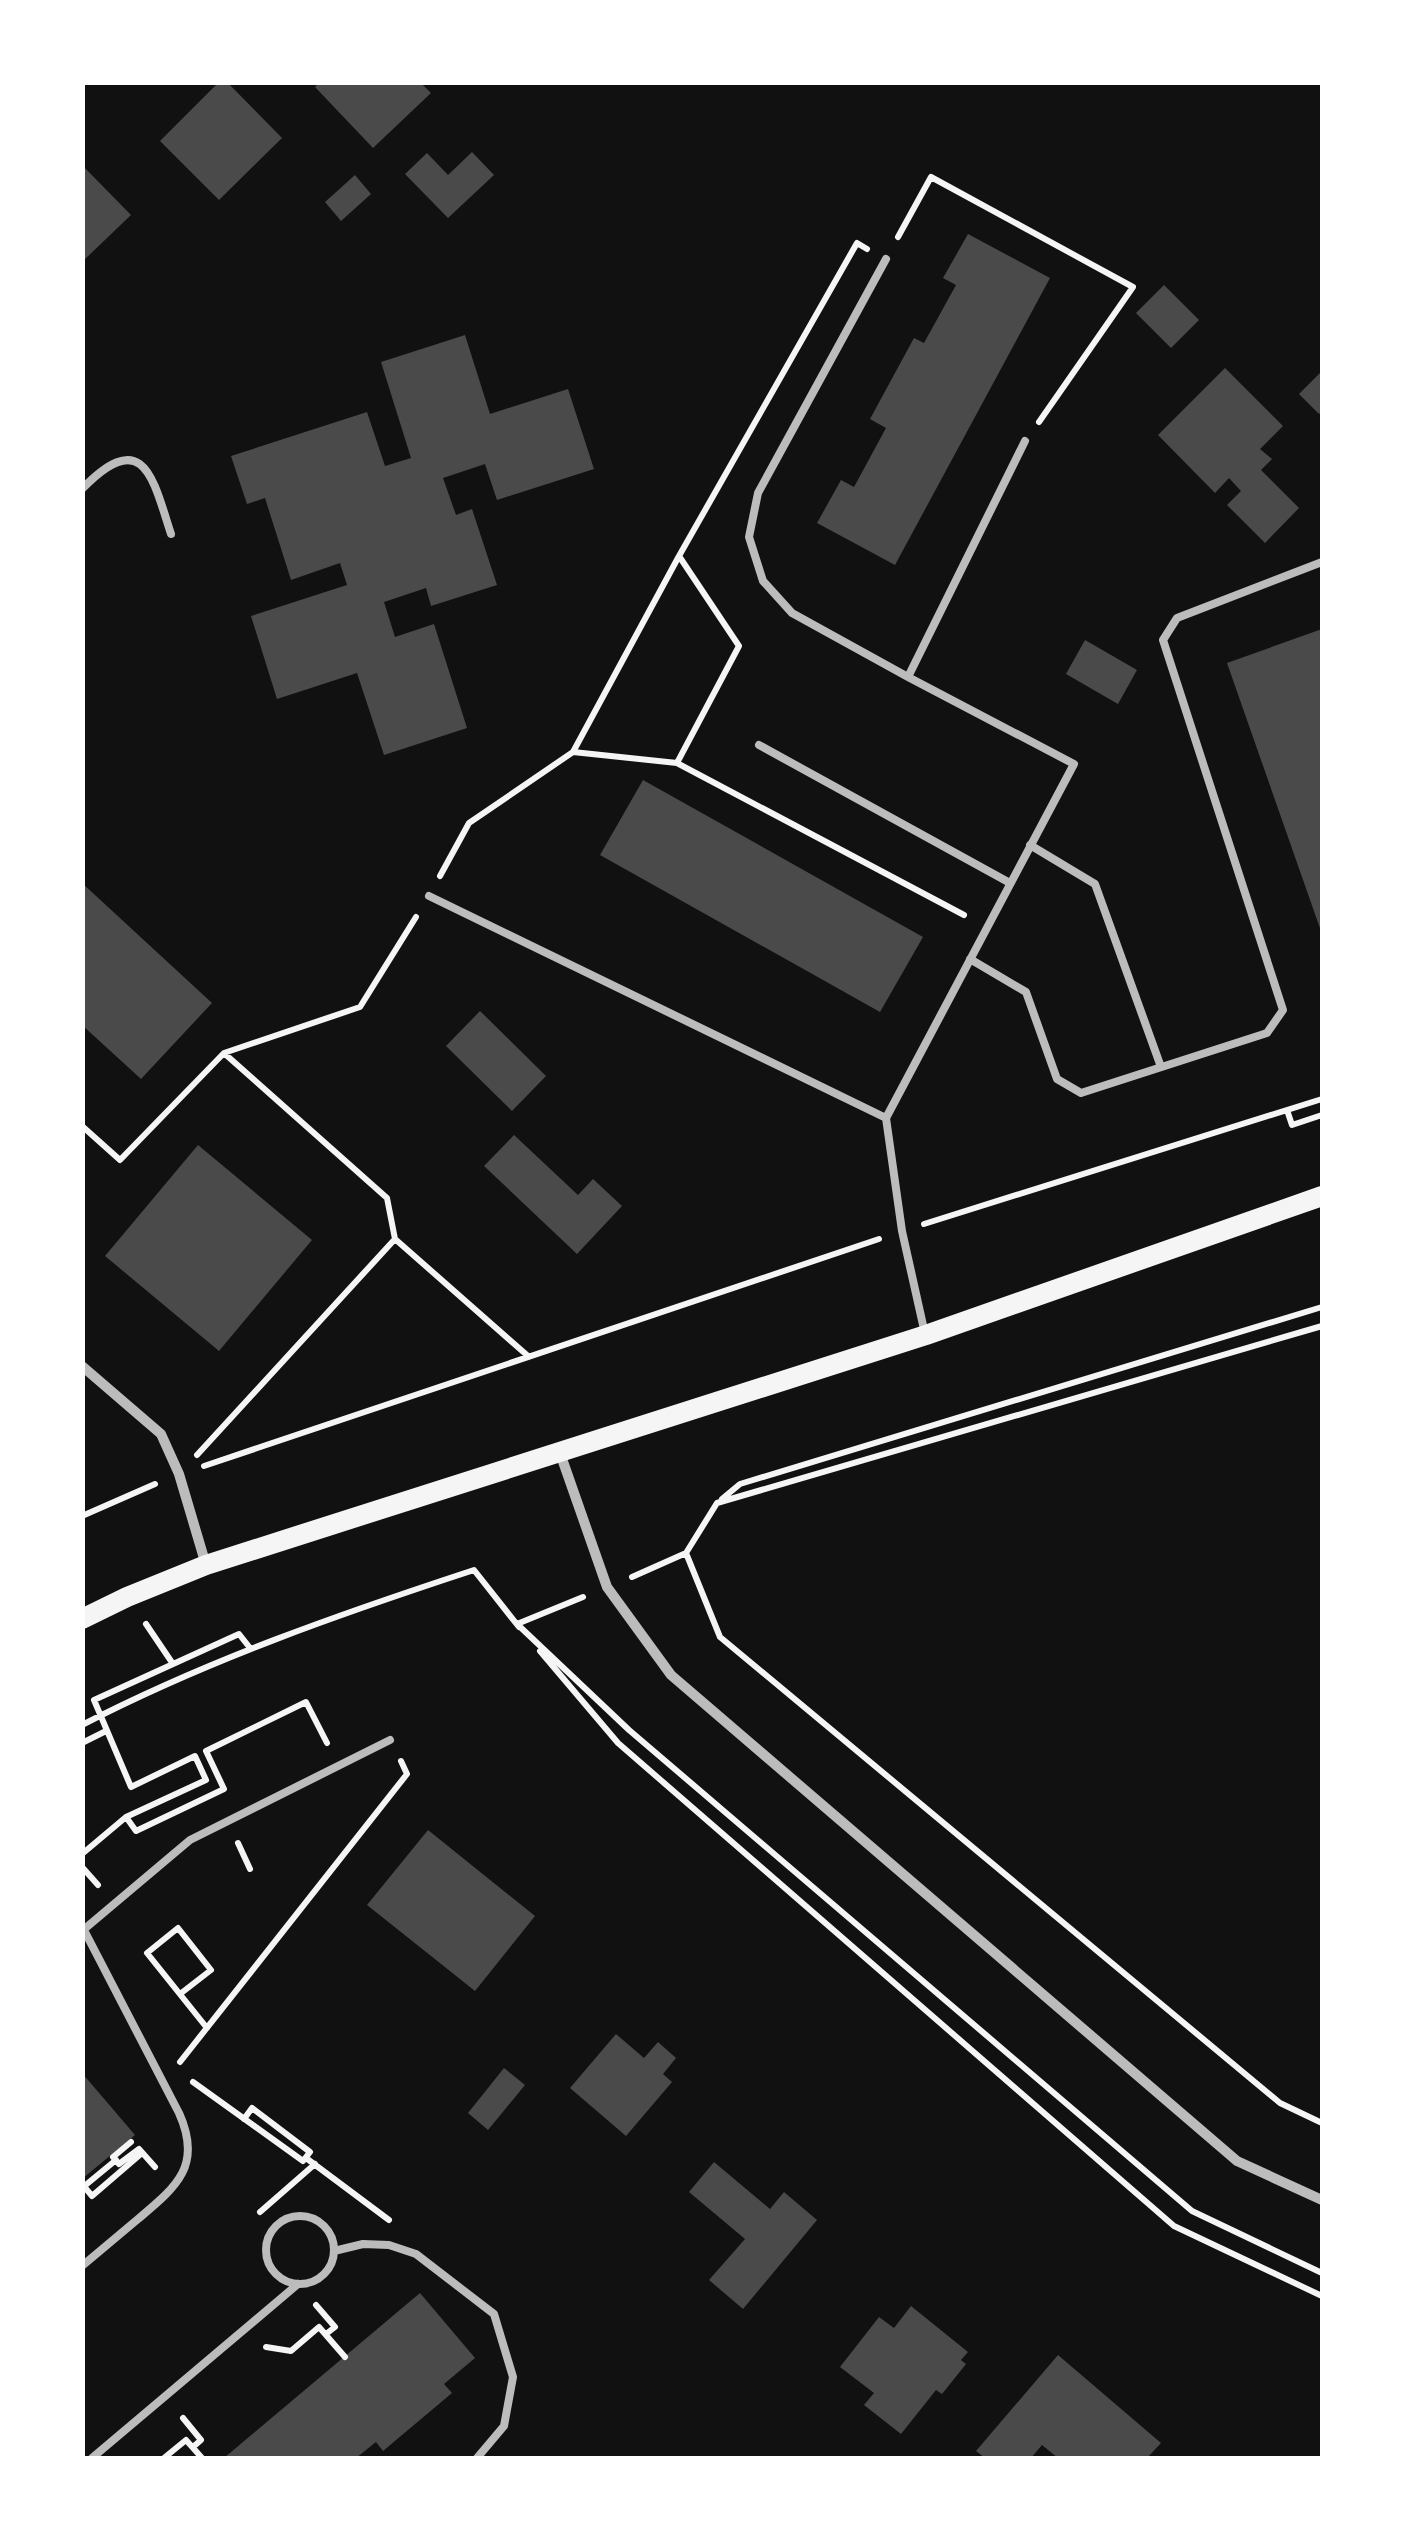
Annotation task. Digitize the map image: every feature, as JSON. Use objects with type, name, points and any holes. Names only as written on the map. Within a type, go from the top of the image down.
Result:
[{"type":"main road","points":[[82,1619],[206,1565],[926,1335],[1322,1196]]},
{"type":"street","points":[[82,1366],[161,1434],[179,1474],[206,1565]]},
{"type":"street","points":[[559,1452],[607,1588],[671,1675],[1237,2161],[1322,2200]]},
{"type":"lane","points":[[886,259],[758,492],[749,537],[763,582],[792,613],[1074,764],[886,1118],[902,1231],[926,1335]]},
{"type":"lane","points":[[908,678],[1026,441]]},
{"type":"lane","points":[[85,482],[115,462],[128,459],[144,465],[153,479],[172,534]]},
{"type":"lane","points":[[970,960],[1026,992],[1056,1078],[1081,1093],[1267,1033],[1282,1010],[1163,640],[1177,618],[1322,562]]},
{"type":"lane","points":[[759,745],[1010,884]]},
{"type":"lane","points":[[1030,845],[1095,884],[1161,1067]]},
{"type":"lane","points":[[429,896],[886,1118]]},
{"type":"lane","points":[[82,2266],[172,2190],[185,2171],[189,2150],[179,2113],[83,1930],[190,1840],[390,1740]]},
{"type":"lane","points":[[92,2458],[298,2284],[320,2277],[331,2264],[334,2251],[328,2232],[316,2220],[302,2216],[280,2223],[268,2240],[267,2258],[278,2276],[298,2284]]},
{"type":"lane","points":[[334,2251],[363,2244],[390,2245],[416,2254],[494,2314],[514,2377],[504,2426],[477,2458]]},
{"type":"path","points":[[82,1126],[120,1160],[224,1053],[360,1007],[469,823],[574,752],[679,556],[856,244],[886,259],[931,177],[1133,286],[1026,441]]},
{"type":"path","points":[[677,763],[739,646],[679,556]]},
{"type":"path","points":[[574,752],[677,763],[987,928]]},
{"type":"path","points":[[224,1053],[386,1198],[395,1239],[528,1356]]},
{"type":"path","points":[[82,1516],[179,1474],[528,1356],[902,1231],[1322,1099]]},
{"type":"path","points":[[1287,1110],[1292,1125],[1322,1115]]},
{"type":"path","points":[[179,1474],[395,1239]]},
{"type":"path","points":[[517,1624],[686,1553],[717,1503],[740,1484],[1322,1307]]},
{"type":"path","points":[[717,1503],[1322,1326]]},
{"type":"path","points":[[686,1553],[720,1637],[1280,2103],[1322,2123]]},
{"type":"path","points":[[82,1725],[250,1648],[474,1570],[618,1743],[1174,2226],[1322,2296]]},
{"type":"path","points":[[128,1597],[173,1664]]},
{"type":"path","points":[[517,1624],[628,1730],[1192,2210],[1322,2273]]},
{"type":"path","points":[[82,1854],[126,1817],[206,1780],[195,1756],[131,1787],[94,1700],[239,1634],[250,1648]]},
{"type":"path","points":[[126,1817],[136,1831],[224,1789],[206,1751],[306,1702],[327,1744],[344,1735]]},
{"type":"path","points":[[82,1744],[106,1730]]},
{"type":"path","points":[[180,2062],[407,1774],[390,1740]]},
{"type":"path","points":[[222,1852],[236,1840],[250,1869]]},
{"type":"path","points":[[180,1994],[211,1970],[178,1928],[147,1952],[180,1994],[207,2028]]},
{"type":"path","points":[[172,2046],[196,2092]]},
{"type":"path","points":[[188,2078],[244,2119],[303,2161],[310,2152],[252,2108],[244,2119]]},
{"type":"path","points":[[131,2142],[113,2157],[119,2164],[139,2148],[159,2172]]},
{"type":"path","points":[[116,2160],[83,2186],[92,2196],[142,2153]]},
{"type":"path","points":[[306,2158],[402,2229]]},
{"type":"path","points":[[260,2212],[316,2164]]},
{"type":"path","points":[[316,2305],[334,2327],[326,2334]]},
{"type":"path","points":[[266,2347],[291,2351],[320,2327],[345,2357]]},
{"type":"path","points":[[183,2418],[201,2440],[192,2447]]},
{"type":"path","points":[[164,2458],[186,2440],[202,2458]]},
{"type":"building","points":[[219,82],[227,82],[282,138],[219,200],[160,141]]},
{"type":"building","points":[[320,82],[420,82],[431,93],[373,148],[315,87]]},
{"type":"building","points":[[472,152],[494,175],[448,218],[405,174],[427,153],[448,175]]},
{"type":"building","points":[[82,165],[131,215],[82,262]]},
{"type":"building","points":[[355,175],[371,194],[341,221],[325,202]]},
{"type":"building","points":[[968,234],[1050,278],[895,565],[817,523],[841,480],[854,487],[886,428],[870,419],[914,338],[924,343],[956,285],[943,278]]},
{"type":"building","points":[[1164,285],[1199,320],[1171,348],[1136,313]]},
{"type":"building","points":[[465,335],[490,414],[568,389],[594,469],[497,500],[485,464],[443,478],[456,515],[472,509],[497,585],[431,606],[426,588],[384,602],[395,637],[434,624],[467,728],[384,755],[357,673],[277,699],[251,616],[347,585],[340,563],[291,580],[265,498],[247,504],[231,456],[367,412],[385,466],[411,458],[381,362]]},
{"type":"building","points":[[1225,368],[1283,426],[1260,449],[1272,459],[1261,470],[1299,508],[1265,543],[1227,505],[1241,491],[1229,478],[1215,493],[1158,435]]},
{"type":"building","points":[[1322,371],[1322,411],[1319,414],[1299,394]]},
{"type":"building","points":[[1322,629],[1322,934],[1227,663]]},
{"type":"building","points":[[1085,640],[1137,670],[1118,704],[1066,674]]},
{"type":"building","points":[[643,780],[923,937],[880,1012],[600,855]]},
{"type":"building","points":[[82,883],[212,1003],[141,1079],[82,1025]]},
{"type":"building","points":[[480,1011],[546,1076],[512,1111],[446,1046]]},
{"type":"building","points":[[514,1135],[578,1195],[593,1179],[622,1206],[577,1254],[484,1166]]},
{"type":"building","points":[[198,1145],[312,1240],[219,1351],[105,1256]]},
{"type":"building","points":[[428,1830],[535,1916],[475,1991],[367,1905]]},
{"type":"building","points":[[616,2034],[644,2058],[658,2042],[676,2058],[663,2074],[672,2082],[626,2136],[570,2088]]},
{"type":"building","points":[[504,2068],[525,2085],[488,2130],[468,2113]]},
{"type":"building","points":[[82,2073],[135,2135],[82,2179]]},
{"type":"building","points":[[714,2162],[770,2209],[784,2192],[817,2220],[743,2309],[709,2280],[745,2239],[689,2192]]},
{"type":"building","points":[[420,2293],[475,2358],[444,2384],[452,2393],[383,2451],[376,2442],[356,2458],[224,2458]]},
{"type":"building","points":[[911,2306],[968,2352],[961,2360],[966,2364],[942,2394],[936,2390],[901,2434],[864,2405],[874,2393],[840,2367],[879,2317],[894,2328]]},
{"type":"building","points":[[1058,2355],[1161,2443],[1147,2458],[1058,2458],[1042,2445],[1031,2458],[985,2458],[976,2451]]}]
